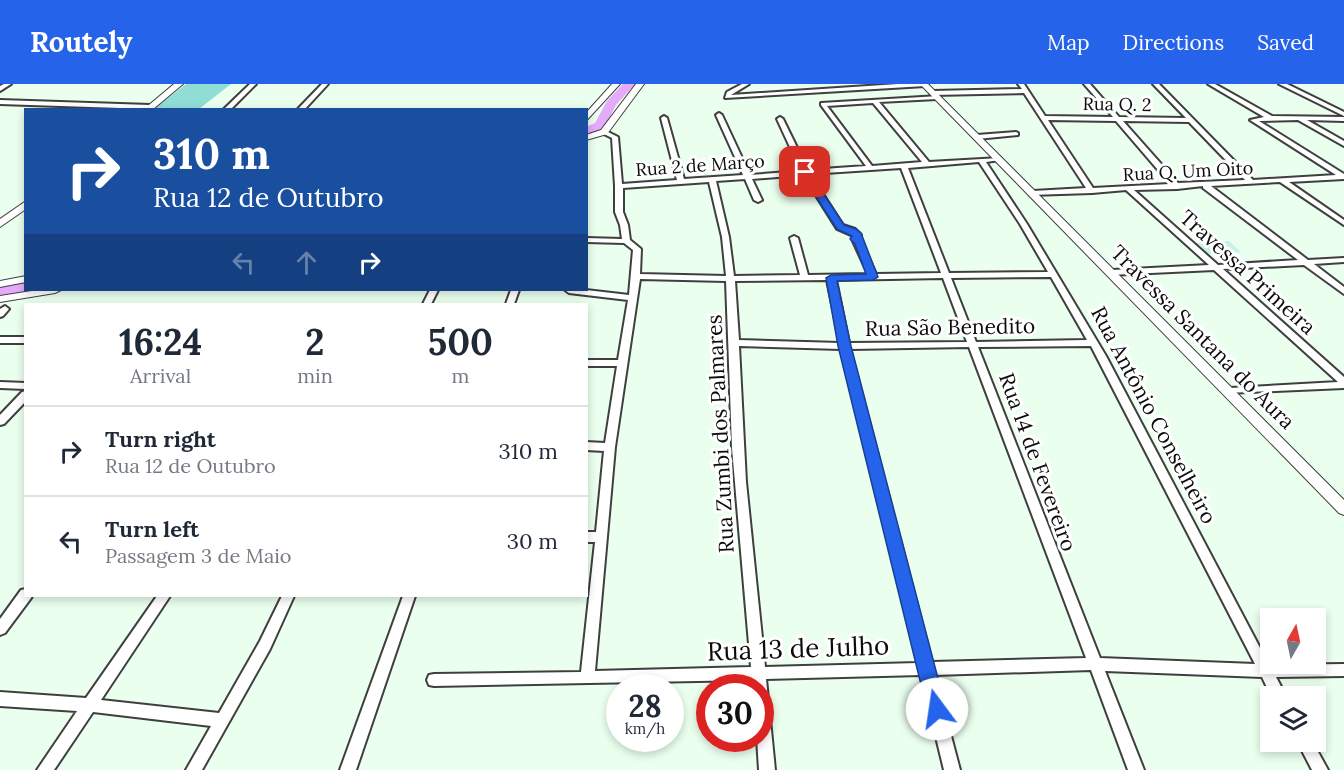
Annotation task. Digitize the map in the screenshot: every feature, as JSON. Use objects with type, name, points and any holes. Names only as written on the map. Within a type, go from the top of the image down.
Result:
[{"type":"street","points":[[0,102],[148,108],[179,84]]},
{"type":"street","points":[[228,108],[253,84]]},
{"type":"street","points":[[302,108],[325,84]]},
{"type":"street","points":[[588,117],[616,84]]},
{"type":"street","points":[[588,137],[604,132],[640,84]]},
{"type":"street","points":[[746,84],[729,93],[727,97],[925,84]]},
{"type":"street","name":"Travessa Santana do Aura","points":[[925,84],[1344,509]]},
{"type":"street","points":[[1020,84],[1092,191]]},
{"type":"street","points":[[1087,84],[1177,187]]},
{"type":"street","points":[[1156,84],[1252,183]]},
{"type":"street","points":[[1211,84],[1271,118]]},
{"type":"street","points":[[1282,84],[1344,114]]},
{"type":"street","points":[[871,169],[823,104],[1025,91]]},
{"type":"street","points":[[875,101],[928,165]]},
{"type":"street","points":[[719,115],[758,200]]},
{"type":"street","points":[[664,118],[681,181]]},
{"type":"street","name":"Rua Q. 2","points":[[1045,118],[1190,120]]},
{"type":"street","points":[[1299,118],[1344,144]]},
{"type":"street","points":[[1344,118],[1253,120],[1344,177]]},
{"type":"street","points":[[780,119],[805,172],[840,227],[857,235],[855,239],[860,244],[873,277]]},
{"type":"street","points":[[604,132],[615,137],[619,212],[624,225],[626,241]]},
{"type":"street","points":[[977,137],[1016,134]]},
{"type":"street","name":"Rua 2 de Março","points":[[619,186],[998,159]]},
{"type":"street","name":"Rua Antônio Conselheiro","points":[[981,160],[1020,216],[1093,343],[1260,661]]},
{"type":"street","name":"Rua 14 de Fevereiro","points":[[904,167],[1136,770]]},
{"type":"street","name":"Rua Q. Um Oito","points":[[1033,194],[1344,177]]},
{"type":"street","name":"Rua Zumbi dos Palmares","points":[[712,179],[723,216],[732,279],[736,415],[758,674]]},
{"type":"street","points":[[1281,180],[1344,223]]},
{"type":"street","points":[[1206,186],[1344,291]]},
{"type":"street","name":"Travessa Primeira","points":[[1129,189],[1344,384]]},
{"type":"street","points":[[0,224],[24,206]]},
{"type":"street","points":[[794,238],[805,278]]},
{"type":"street","points":[[587,678],[610,447],[636,276],[637,249],[626,241],[588,240]]},
{"type":"street","points":[[1112,273],[1344,260]]},
{"type":"street","points":[[636,276],[732,279],[1054,273]]},
{"type":"street","points":[[831,278],[844,346],[952,770]]},
{"type":"street","points":[[0,284],[24,279]]},
{"type":"street","points":[[2,308],[52,291]]},
{"type":"street","points":[[577,291],[633,298]]},
{"type":"street","points":[[0,340],[24,340]]},
{"type":"street","name":"Rua São Benedito","points":[[735,344],[844,346],[1093,343]]},
{"type":"street","points":[[588,363],[621,363]]},
{"type":"street","points":[[1230,391],[1344,384]]},
{"type":"street","points":[[0,386],[24,386]]},
{"type":"street","points":[[0,421],[24,396]]},
{"type":"street","points":[[588,446],[610,447]]},
{"type":"street","points":[[588,537],[600,537]]},
{"type":"street","points":[[0,629],[24,597]]},
{"type":"street","points":[[45,770],[163,597]]},
{"type":"street","points":[[194,770],[265,645],[288,597]]},
{"type":"street","points":[[348,770],[409,597]]},
{"type":"street","name":"Rua 13 de Julho","points":[[774,679],[927,668],[1094,664],[1260,671]]},
{"type":"street","name":"Rua 13 de Julho","points":[[1326,670],[1344,670]]},
{"type":"street","name":"Rua 13 de Julho","points":[[434,680],[696,679]]},
{"type":"street","points":[[0,699],[89,705],[223,720]]},
{"type":"street","points":[[765,752],[767,770]]},
{"type":"street","points":[[1310,752],[1320,770]]},
{"type":"shaded area","points":[[186,84],[231,84],[200,108],[155,108]]},
{"type":"shaded area","points":[[1229,241],[1241,252],[1207,254],[1195,243]]},
{"type":"waterway","points":[[588,132],[600,125],[611,104],[629,84]]},
{"type":"waterway","points":[[0,292],[24,286]]},
{"type":"route","points":[[805,172],[840,227],[845,227],[857,235],[855,239],[860,244],[873,277],[831,278],[844,346],[937,709]]}]
